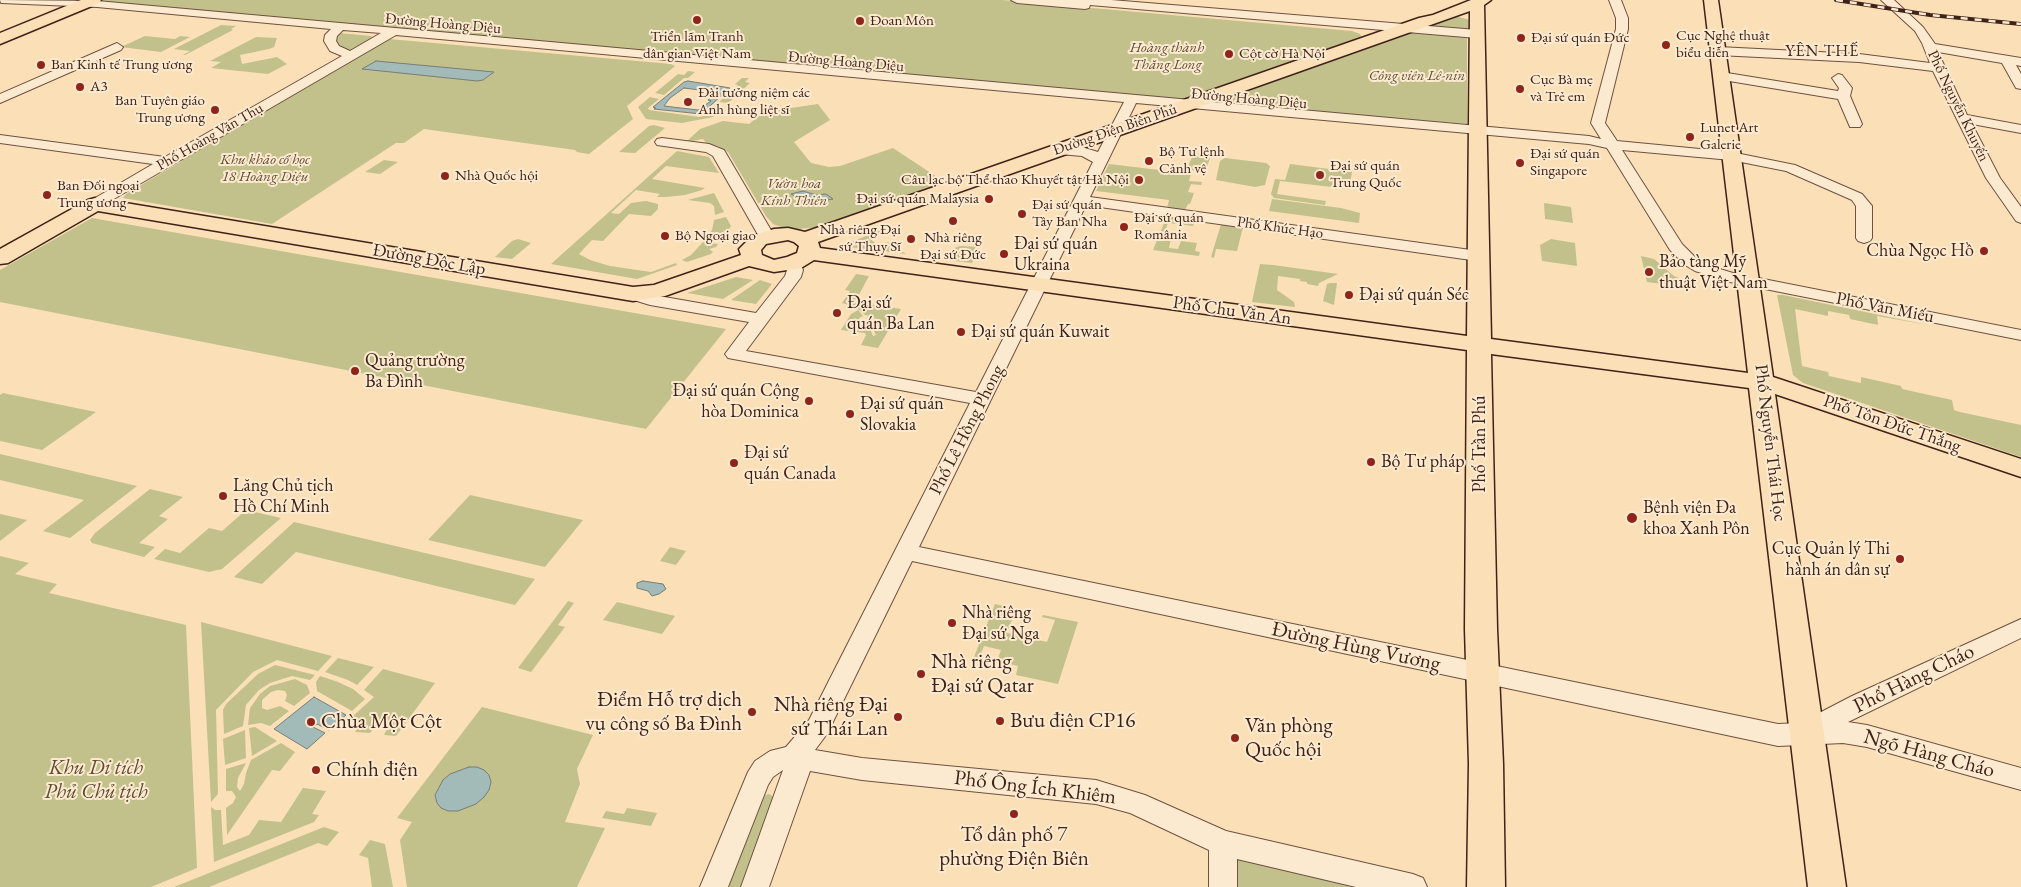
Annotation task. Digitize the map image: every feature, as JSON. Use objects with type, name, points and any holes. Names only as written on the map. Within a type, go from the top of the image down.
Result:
[{"type":"main road","name":"Phố Nguyễn Thái Học","points":[[1711,0],[1763,386],[1827,887]]},
{"type":"main road","points":[[0,39],[83,3]]},
{"type":"main road","points":[[1470,5],[1468,17],[1477,28]]},
{"type":"main road","name":"Đường Điện Biên Phủ","points":[[802,252],[1059,150],[1470,5]]},
{"type":"main road","name":"Phố Trần Phú","points":[[1470,5],[1477,28],[1486,887]]},
{"type":"main road","name":"Phố Hoàng Văn Thụ","points":[[0,258],[96,204]]},
{"type":"main road","name":"Đường Độc Lập","points":[[96,204],[633,294]]},
{"type":"main road","points":[[633,294],[657,292],[752,258],[774,266],[802,252],[788,234],[760,240],[750,249],[752,258]]},
{"type":"main road","name":"Phố Chu Văn An","points":[[802,252],[1655,369],[1674,376],[1740,385],[1763,386]]},
{"type":"main road","name":"Phố Tôn Đức Thắng","points":[[1763,386],[1806,394],[2021,468]]},
{"type":"main road","name":"Phố Tôn Đức Thắng","points":[[1763,386],[2021,478]]},
{"type":"street","name":"Đường Hoàng Diệu","points":[[1,0],[83,3],[183,14],[1478,133]]},
{"type":"street","points":[[1017,0],[1397,31],[1477,28]]},
{"type":"street","points":[[1071,0],[1191,5],[1243,17]]},
{"type":"street","name":"Phố Văn Miếu","points":[[1615,0],[1622,18],[1622,29],[1598,118],[1602,131],[1610,145],[1682,254],[1701,268],[1748,281],[2021,335]]},
{"type":"street","name":"Phố Nguyễn Khuyến","points":[[1887,0],[1919,29],[1993,178],[2021,218]]},
{"type":"street","points":[[337,28],[330,38],[332,45],[351,56]]},
{"type":"street","name":"Phố Hoàng Văn Thụ","points":[[96,204],[391,33]]},
{"type":"street","points":[[0,99],[117,47]]},
{"type":"street","points":[[1929,47],[2021,62]]},
{"type":"street","points":[[1718,51],[1859,58],[1938,68]]},
{"type":"street","points":[[2006,59],[2021,85]]},
{"type":"street","points":[[1721,76],[1843,96]]},
{"type":"street","points":[[1838,78],[1846,88],[1843,96],[1856,124]]},
{"type":"street","points":[[1222,92],[1220,97],[1222,102],[1237,108]]},
{"type":"street","name":"Phố Lê Hồng Phong","points":[[793,757],[818,727],[1131,101]]},
{"type":"street","name":"Đường Hoàng Diệu","points":[[1182,106],[1237,108],[1592,146],[1610,145],[1731,156],[1790,168],[1857,197],[1864,206],[1866,214],[1864,238]]},
{"type":"street","points":[[1963,118],[2021,129]]},
{"type":"street","points":[[1995,124],[2006,141]]},
{"type":"street","points":[[0,139],[167,162]]},
{"type":"street","points":[[662,142],[709,148],[719,153],[767,237]]},
{"type":"street","points":[[1059,150],[1084,152],[1096,157],[1101,162]]},
{"type":"street","name":"Phố Khúc Hạo","points":[[1082,200],[1478,256]]},
{"type":"street","points":[[802,252],[794,277],[734,354],[982,399]]},
{"type":"street","name":"Đường Độc Lập","points":[[633,294],[650,300],[761,319]]},
{"type":"street","name":"Đường Hùng Vương","points":[[906,552],[1778,735],[1807,732]]},
{"type":"street","name":"Phố Hàng Cháo","points":[[1807,732],[1861,703],[2021,628]]},
{"type":"street","name":"Ngõ Hàng Cháo","points":[[1807,732],[1843,732],[1867,736],[2021,779]]},
{"type":"street","points":[[714,887],[757,780],[764,769],[779,759],[793,757],[797,769],[795,777],[754,887]]},
{"type":"street","name":"Phố Ông Ích Khiêm","points":[[793,757],[862,769],[1096,792],[1135,802],[1224,844],[1413,887]]},
{"type":"street","points":[[1223,887],[1224,844]]},
{"type":"green space","name":"Hoàng thành Thăng Long","points":[[102,0],[1002,0],[1352,31],[1360,34],[1362,38],[1181,100],[102,2]]},
{"type":"green space","points":[[1455,16],[1470,20],[1470,29],[1427,26]]},
{"type":"green space","points":[[221,25],[236,26],[231,29],[233,30],[185,55],[183,55],[190,51],[174,49]]},
{"type":"green space","name":"Công viên Lê-nin","points":[[1410,32],[1467,38],[1467,124],[1237,105],[1230,103],[1226,98]]},
{"type":"green space","points":[[339,33],[371,36],[373,38],[349,51],[335,42],[334,35]]},
{"type":"green space","points":[[145,36],[175,39],[180,36],[190,37],[161,52],[121,47]]},
{"type":"green space","points":[[256,37],[277,38],[274,47],[240,55],[242,64],[277,57],[287,64],[268,74],[211,68],[221,62],[210,61]]},
{"type":"green space","name":"Khu khảo cổ học 18 Hoàng Diệu","points":[[389,39],[671,64],[675,66],[627,106],[633,119],[589,154],[575,150],[424,129],[404,143],[396,143],[272,224],[123,198],[126,194],[182,161],[184,157]]},
{"type":"green space","points":[[688,71],[695,72],[688,78],[684,78],[664,95],[655,93],[678,74],[684,75]]},
{"type":"green space","points":[[742,78],[749,78],[745,82],[750,83],[728,103],[719,102],[738,85],[735,84]]},
{"type":"green space","points":[[650,97],[659,99],[648,108],[649,110],[699,117],[704,116],[715,106],[723,107],[713,117],[682,123],[646,119],[638,107]]},
{"type":"green space","name":"Vườn hoa Kính Thiên","points":[[818,104],[830,120],[794,142],[811,163],[829,167],[840,166],[893,148],[946,183],[818,227],[798,229],[781,227],[773,224],[766,216],[728,152],[718,146],[707,144],[703,139],[686,142],[700,129],[723,121],[749,124],[764,112]]},
{"type":"green space","points":[[654,125],[665,128],[635,153],[619,152],[649,126]]},
{"type":"green space","name":"Câu lạc bộ Thể thao Khuyết tật Hà Nội","points":[[1213,150],[1205,172],[1192,170],[1189,181],[1202,182],[1201,185],[1191,184],[1188,192],[1194,193],[1190,204],[1188,204],[1185,210],[1167,208],[1169,200],[1096,191],[1109,164],[1185,173],[1193,155]]},
{"type":"green space","points":[[677,151],[709,157],[719,173],[666,166],[652,179],[705,188],[685,195],[666,197],[657,197],[660,194],[636,190],[611,213],[619,214],[631,203],[646,201],[658,204],[658,209],[651,216],[629,214],[603,241],[592,240],[579,254],[590,260],[610,266],[651,272],[676,263],[677,265],[637,279],[551,264]]},
{"type":"green space","points":[[1225,158],[1266,163],[1270,166],[1265,185],[1255,187],[1216,180],[1220,161]]},
{"type":"green space","points":[[384,160],[398,162],[380,174],[365,172]]},
{"type":"green space","points":[[1290,164],[1352,172],[1349,189],[1280,181],[1277,194],[1326,201],[1325,205],[1274,198],[1271,194],[1275,179],[1285,180]]},
{"type":"green space","points":[[714,193],[724,212],[715,215],[714,206],[710,203],[688,200]]},
{"type":"green space","points":[[1272,199],[1341,208],[1360,213],[1359,223],[1269,211]]},
{"type":"green space","points":[[1544,203],[1571,207],[1573,223],[1545,219]]},
{"type":"green space","points":[[1167,216],[1195,220],[1193,226],[1168,223],[1163,236],[1171,238],[1169,248],[1178,249],[1181,241],[1197,243],[1195,251],[1200,252],[1199,256],[1153,250]]},
{"type":"green space","points":[[726,217],[731,226],[723,231],[726,233],[721,239],[707,237],[712,230],[714,220]]},
{"type":"green space","points":[[92,218],[726,329],[646,429],[0,302],[0,270]]},
{"type":"green space","points":[[1221,224],[1243,227],[1237,251],[1216,249],[1214,258],[1211,257]]},
{"type":"green space","points":[[883,229],[886,231],[869,238],[879,246],[888,242],[906,254],[842,246]]},
{"type":"green space","points":[[518,239],[531,243],[512,259],[495,257],[512,241]]},
{"type":"green space","points":[[1551,239],[1575,243],[1577,266],[1542,261],[1540,245]]},
{"type":"green space","points":[[703,242],[718,244],[716,247],[709,249],[713,252],[711,254],[687,262],[682,260],[691,255]]},
{"type":"green space","points":[[960,246],[979,247],[972,263],[947,260],[952,249]]},
{"type":"green space","points":[[1641,256],[1654,259],[1674,276],[1689,282],[1678,286],[1647,282]]},
{"type":"green space","points":[[1260,264],[1338,274],[1319,283],[1318,286],[1307,284],[1307,282],[1300,281],[1300,279],[1278,276],[1277,290],[1294,302],[1295,307],[1252,302]]},
{"type":"green space","points":[[856,274],[869,276],[855,302],[901,309],[878,348],[861,345],[866,335],[865,333],[841,330],[851,314],[858,310],[863,316],[859,318],[860,322],[868,324],[873,336],[876,335],[870,324],[875,321],[874,317],[865,315],[856,307],[842,303],[850,291],[845,290]]},
{"type":"green space","points":[[736,277],[753,280],[723,299],[687,293]]},
{"type":"green space","points":[[760,280],[772,284],[756,304],[731,300]]},
{"type":"green space","points":[[1337,283],[1334,305],[1323,301],[1327,284]]},
{"type":"green space","points":[[1777,295],[1928,325],[1877,316],[1878,325],[1850,319],[1849,315],[1828,311],[1828,316],[1795,309],[1802,366],[1828,372],[1829,376],[1861,383],[1861,377],[1901,386],[1902,389],[1952,400],[1954,410],[1960,412],[2021,425],[2021,457],[1803,383],[1793,375]]},
{"type":"green space","points":[[3,393],[96,412],[42,450],[0,441],[0,395]]},
{"type":"green space","points":[[0,454],[137,486],[70,538],[43,531],[84,500],[0,480]]},
{"type":"green space","points":[[150,489],[183,497],[159,516],[168,519],[139,543],[155,547],[144,557],[92,543],[90,540],[95,533]]},
{"type":"green space","points":[[470,495],[583,520],[545,567],[428,540]]},
{"type":"green space","points":[[246,510],[281,518],[222,569],[209,572],[154,559],[165,549],[180,553],[209,528],[222,531]]},
{"type":"green space","points":[[0,514],[27,520],[0,541]]},
{"type":"green space","points":[[294,522],[535,579],[515,605],[296,552],[262,584],[234,577]]},
{"type":"green space","points":[[670,547],[686,551],[676,565],[660,561]]},
{"type":"green space","name":"Khu Di tích Phủ Chủ tịch","points":[[0,556],[29,563],[15,574],[57,584],[49,593],[186,625],[197,868],[151,887],[0,887]]},
{"type":"green space","points":[[568,601],[574,603],[558,625],[565,627],[531,672],[518,668]]},
{"type":"green space","points":[[617,602],[675,616],[662,634],[603,620]]},
{"type":"green space","points":[[995,604],[1030,612],[1029,614],[1015,611],[1007,633],[1047,642],[1055,620],[1042,617],[1043,615],[1078,622],[1058,684],[1016,675],[1018,666],[997,661],[1001,650],[984,646],[979,658],[974,657]]},
{"type":"green space","points":[[201,622],[332,656],[318,671],[277,660],[253,672],[216,710],[218,794],[211,802]]},
{"type":"green space","points":[[338,658],[374,667],[357,685],[325,672]]},
{"type":"green space","points":[[275,665],[315,675],[310,680],[292,676],[270,683],[259,690],[246,705],[243,726],[224,734],[223,710],[226,704],[258,674]]},
{"type":"green space","points":[[383,669],[435,683],[396,736],[384,735],[388,727],[375,726],[370,733],[355,732],[362,722],[353,716],[374,697],[364,690]]},
{"type":"green space","points":[[320,676],[353,689],[365,699],[352,711],[317,691],[316,682]]},
{"type":"green space","points":[[295,679],[307,685],[310,693],[294,706],[285,701],[287,695],[285,691],[271,692],[262,700],[262,708],[267,710],[280,706],[289,711],[270,726],[261,723],[248,725],[250,708],[260,694],[270,686]]},
{"type":"green space","points":[[482,707],[593,735],[577,769],[580,784],[565,822],[605,828],[577,887],[407,887],[400,840],[412,822],[397,818]]},
{"type":"green space","points":[[255,727],[277,741],[252,756],[249,728]]},
{"type":"green space","points":[[245,730],[246,758],[225,765],[223,739]]},
{"type":"green space","points":[[281,743],[295,752],[280,771],[272,770],[227,835],[226,808],[233,803],[236,797],[232,791],[226,791],[226,769],[246,763],[238,778],[237,787],[240,791],[251,760]]},
{"type":"green space","points":[[303,788],[326,791],[312,814],[319,815],[314,822],[214,862],[211,807],[215,810],[221,810],[223,845],[249,835],[259,820],[281,822]]},
{"type":"green space","points":[[769,794],[774,797],[741,887],[726,887],[762,796]]},
{"type":"green space","points":[[627,808],[657,813],[651,826],[602,818],[606,811],[624,814]]},
{"type":"green space","points":[[324,827],[339,832],[327,846],[318,843],[209,887],[174,887]]},
{"type":"green space","points":[[370,840],[385,844],[393,887],[372,887],[368,858],[359,855]]},
{"type":"green space","points":[[1240,858],[1376,887],[1236,887],[1236,862]]},
{"type":"water","points":[[376,61],[494,72],[483,80],[477,81],[362,69]]},
{"type":"water","points":[[688,81],[730,88],[701,114],[654,109],[656,108],[653,107],[684,82]],"holes":[[[684,88],[715,92],[708,100],[711,101],[698,110],[664,106],[670,98]]]},
{"type":"water","points":[[803,191],[816,195],[826,194],[833,199],[803,201],[791,194]]},
{"type":"water","points":[[643,581],[663,584],[666,589],[652,596],[648,591],[637,588],[637,583]]},
{"type":"water","points":[[314,697],[346,715],[329,730],[317,724],[313,727],[325,733],[307,749],[274,729]]},
{"type":"water","points":[[469,767],[477,767],[489,775],[491,782],[489,790],[476,804],[458,811],[448,811],[441,808],[437,803],[435,795],[443,780],[450,774]]},
{"type":"railway","points":[[1836,0],[1930,15],[2021,24]]},
{"type":"place","name":"Triển lãm Tranh dân gian Việt Nam","points":[[697,20]]},
{"type":"place","name":"Đoan Môn","points":[[860,21]]},
{"type":"place","name":"Đại sứ quán Đức","points":[[1521,38]]},
{"type":"place","name":"Cục Nghệ thuật biểu diễn","points":[[1666,45]]},
{"type":"place","name":"Cột cờ Hà Nội","points":[[1229,54]]},
{"type":"place","name":"Ban Kinh tế Trung ương","points":[[41,65]]},
{"type":"place","name":"A3","points":[[80,87]]},
{"type":"place","name":"Cục Bà mẹ và Trẻ em","points":[[1520,89]]},
{"type":"place","name":"Đài tưởng niệm các Anh hùng liệt sĩ","points":[[688,102]]},
{"type":"place","name":"Ban Tuyên giáo Trung ương","points":[[215,110]]},
{"type":"place","name":"Lunet Art Galerie","points":[[1690,137]]},
{"type":"place","name":"Bộ Tư lệnh Cảnh vệ","points":[[1149,161]]},
{"type":"place","name":"Đại sứ quán Singapore","points":[[1520,163]]},
{"type":"place","name":"Đại sứ quán Trung Quốc","points":[[1320,175]]},
{"type":"place","name":"Nhà Quốc hội","points":[[445,176]]},
{"type":"place","name":"Câu lạc bộ Thể thao Khuyết tật Hà Nội","points":[[1139,180]]},
{"type":"place","name":"Ban Đối ngoại Trung ương","points":[[47,195]]},
{"type":"place","name":"Đại sứ quán Malaysia","points":[[989,199]]},
{"type":"place","name":"Đại sứ quán Tây Ban Nha","points":[[1022,214]]},
{"type":"place","name":"Nhà riêng Đại sứ Đức","points":[[953,221]]},
{"type":"place","name":"Đại sứ quán România","points":[[1124,227]]},
{"type":"place","name":"Bộ Ngoại giao","points":[[665,236]]},
{"type":"place","name":"Nhà riêng Đại sứ Thụy Sĩ","points":[[911,239]]},
{"type":"place","name":"Chùa Ngọc Hồ","points":[[1984,251]]},
{"type":"place","name":"Đại sứ quán Ukraina","points":[[1004,254]]},
{"type":"place","name":"Bảo tàng Mỹ thuật Việt Nam","points":[[1649,272]]},
{"type":"place","name":"Đại sứ quán Séc","points":[[1349,295]]},
{"type":"place","name":"Đại sứ quán Ba Lan","points":[[837,313]]},
{"type":"place","name":"Đại sứ quán Kuwait","points":[[961,332]]},
{"type":"place","name":"Quảng trường Ba Đình","points":[[355,371]]},
{"type":"place","name":"Đại sứ quán Cộng hòa Dominica","points":[[809,401]]},
{"type":"place","name":"Đại sứ quán Slovakia","points":[[850,414]]},
{"type":"place","name":"Bộ Tư pháp","points":[[1371,462]]},
{"type":"place","name":"Đại sứ quán Canada","points":[[734,463]]},
{"type":"place","name":"Lăng Chủ tịch Hồ Chí Minh","points":[[223,496]]},
{"type":"place","name":"Bệnh viện Đa khoa Xanh Pôn","points":[[1632,518]]},
{"type":"place","name":"Cục Quản lý Thi hành án dân sự","points":[[1900,559]]},
{"type":"place","name":"Nhà riêng Đại sứ Nga","points":[[952,623]]},
{"type":"place","name":"Nhà riêng Đại sứ Qatar","points":[[921,674]]},
{"type":"place","name":"Điểm Hỗ trợ dịch vụ công số Ba Đình","points":[[752,712]]},
{"type":"place","name":"Nhà riêng Đại sứ Thái Lan","points":[[898,717]]},
{"type":"place","name":"Bưu điện CP16","points":[[1000,721]]},
{"type":"place","name":"Chùa Một Cột","points":[[311,722]]},
{"type":"place","name":"Văn phòng Quốc hội","points":[[1235,738]]},
{"type":"place","name":"Chính điện","points":[[316,770]]},
{"type":"place","name":"Tổ dân phố 7 phường Điện Biên","points":[[1014,814]]},
{"type":"district","name":"YÊN THẾ","points":[[1822,52]]}]
